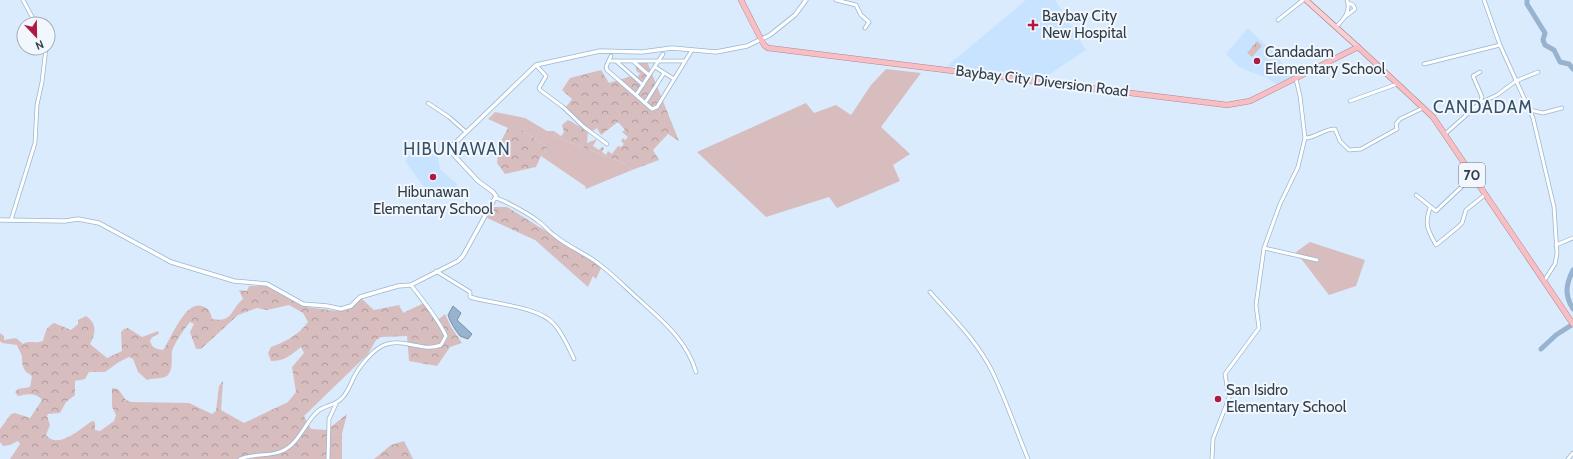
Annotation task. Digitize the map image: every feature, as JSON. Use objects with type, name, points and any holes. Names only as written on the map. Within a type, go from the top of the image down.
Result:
[{"type":"highway","points":[[742,0],[762,40]]},
{"type":"highway","name":"Baybay City Diversion Road","points":[[762,40],[766,46],[770,48],[1226,105],[1250,101],[1358,47]]},
{"type":"highway","name":"70","points":[[1358,47],[1423,108],[1446,134],[1573,324]]},
{"type":"main road","name":"70","points":[[1306,0],[1358,47]]},
{"type":"street","points":[[23,0],[32,16]]},
{"type":"street","points":[[696,372],[681,342],[670,328],[614,276],[594,261],[554,235],[538,221],[510,206],[504,201],[496,198],[493,192],[478,181],[451,152],[453,145],[536,65],[600,51],[643,52],[672,48],[716,52],[747,46],[762,40],[795,15],[806,0]]},
{"type":"street","points":[[836,0],[856,5],[861,15],[868,22],[865,28]]},
{"type":"street","points":[[1278,20],[1303,0]]},
{"type":"street","points":[[1484,0],[1500,45],[1530,110],[1554,207],[1556,245],[1555,264],[1544,281]]},
{"type":"street","points":[[1336,27],[1355,9],[1353,5],[1347,2],[1346,16]]},
{"type":"street","points":[[1424,64],[1500,45]]},
{"type":"street","points":[[612,56],[607,70],[652,109],[657,107],[692,50]]},
{"type":"street","points":[[636,95],[663,54]]},
{"type":"street","points":[[11,220],[35,143],[37,105],[42,82],[45,56]]},
{"type":"street","points":[[609,61],[686,61]]},
{"type":"street","points":[[616,61],[643,85]]},
{"type":"street","points":[[634,61],[649,75]]},
{"type":"street","points":[[536,65],[546,76],[539,88],[540,90],[564,107],[584,127],[607,144]]},
{"type":"street","points":[[655,67],[674,79]]},
{"type":"street","points":[[1480,72],[1473,76],[1482,97],[1480,103]]},
{"type":"street","points":[[1446,134],[1480,103],[1498,95],[1516,81],[1538,72]]},
{"type":"street","points":[[645,103],[664,73]]},
{"type":"street","points":[[1212,459],[1213,439],[1229,398],[1225,374],[1259,328],[1256,305],[1264,248],[1280,204],[1298,167],[1305,138],[1300,96],[1296,79]]},
{"type":"street","points":[[1350,101],[1397,84]]},
{"type":"street","points":[[428,103],[449,117],[466,132]]},
{"type":"street","points":[[1305,138],[1312,138],[1328,129],[1335,128],[1340,140],[1349,150],[1361,149],[1396,129],[1396,124],[1400,119],[1423,108]]},
{"type":"street","points":[[1530,110],[1543,113],[1562,108]]},
{"type":"street","points":[[1416,195],[1430,208],[1436,211],[1460,190],[1473,176]]},
{"type":"street","points":[[1430,208],[1426,219],[1427,227],[1436,245],[1462,223],[1466,210],[1486,194]]},
{"type":"street","points":[[0,220],[65,221],[78,219],[99,223],[171,262],[234,281],[267,284],[297,302],[310,306],[347,308],[360,297],[398,286],[412,285],[436,271],[458,261],[463,256],[472,236],[496,198]]},
{"type":"street","points":[[1556,245],[1573,238]]},
{"type":"street","points":[[1264,248],[1317,260]]},
{"type":"street","points":[[436,271],[470,292],[470,297],[536,313],[548,318],[557,329],[574,359]]},
{"type":"street","points":[[328,459],[329,419],[336,404],[348,391],[358,369],[373,353],[383,346],[399,342],[433,348],[441,345],[445,341],[446,336],[438,320],[412,285]]},
{"type":"street","points":[[930,292],[972,339],[992,370],[1014,419],[1028,459]]},
{"type":"street","points":[[240,459],[246,456],[275,454],[286,449],[319,410],[336,404]]},
{"type":"street","points":[[1568,459],[1573,453]]},
{"type":"shaded area","name":"Baybay City New Hospital","points":[[1026,0],[1055,0],[1086,50],[1041,80],[947,66]]},
{"type":"shaded area","name":"Candadam Elementary School","points":[[1248,28],[1275,54],[1293,77],[1276,84],[1269,79],[1239,67],[1226,54]]},
{"type":"shaded area","name":"Hibunawan Elementary School","points":[[426,141],[437,153],[440,169],[458,185],[446,198],[432,198],[405,161],[416,145]]},
{"type":"shaded area","points":[[453,306],[461,313],[457,320],[472,334],[468,339],[460,336],[450,321],[448,315]]},
{"type":"green space","points":[[1257,41],[1262,46],[1252,57],[1247,53]]},
{"type":"green space","points":[[646,59],[679,141],[668,134],[653,150],[659,160],[632,170],[624,163],[556,137],[554,131],[561,136],[564,132],[562,125],[568,120],[588,131],[587,143],[597,139],[593,146],[599,150],[602,147],[604,148],[602,152],[606,155],[608,151],[612,154],[618,146],[621,147],[624,144],[621,141],[623,138],[625,140],[628,137],[622,132],[625,130],[618,122],[601,135],[597,128],[591,132],[566,107],[572,99],[562,90],[570,78],[601,70],[609,83],[635,75],[638,77],[640,73],[637,72],[634,61]]},
{"type":"green space","points":[[886,69],[921,73],[881,127],[910,154],[893,165],[900,181],[837,208],[829,197],[766,217],[697,152],[806,103],[814,113],[836,105],[851,115],[871,85]]},
{"type":"green space","points":[[495,112],[525,118],[547,131],[554,131],[556,137],[624,163],[632,170],[586,189],[585,186],[541,156],[548,148],[519,128],[508,128],[488,119]]},
{"type":"green space","points":[[508,128],[519,128],[548,148],[541,156],[536,167],[505,174],[497,163],[500,143]]},
{"type":"green space","points":[[493,207],[507,207],[594,261],[601,268],[596,279],[593,276],[588,287],[535,240],[487,218]]},
{"type":"green space","points":[[1310,242],[1365,260],[1356,286],[1329,295],[1296,252]]},
{"type":"green space","points":[[249,286],[266,286],[307,307],[336,311],[349,309],[361,298],[374,310],[399,305],[403,313],[424,303],[439,319],[445,314],[451,327],[462,343],[450,347],[437,366],[409,361],[407,336],[381,337],[376,340],[368,354],[304,416],[311,429],[327,430],[347,414],[342,434],[342,459],[10,459],[20,444],[18,441],[10,445],[3,446],[0,442],[0,429],[11,414],[15,413],[30,418],[42,400],[40,397],[28,394],[18,396],[15,392],[18,389],[30,387],[32,376],[24,368],[22,356],[17,345],[2,343],[0,341],[0,333],[4,336],[4,340],[16,338],[23,344],[28,342],[40,342],[43,341],[48,328],[54,323],[71,330],[78,324],[78,320],[86,316],[94,325],[94,332],[90,344],[107,358],[122,351],[121,332],[128,328],[142,337],[158,331],[159,334],[152,337],[150,341],[155,348],[163,350],[184,314],[190,309],[196,306],[202,306],[209,311],[212,319],[224,319],[230,315],[243,299],[239,290],[247,291]],"holes":[[[289,305],[303,313],[308,322],[305,326],[292,337],[271,347],[268,353],[271,361],[276,361],[288,357],[301,347],[304,353],[292,367],[296,392],[288,402],[244,423],[221,410],[223,381],[219,386],[216,411],[212,414],[189,403],[131,402],[126,400],[118,389],[112,388],[112,407],[116,415],[114,421],[100,431],[95,430],[95,422],[92,421],[69,437],[63,439],[51,439],[46,435],[50,425],[47,416],[48,414],[60,413],[66,402],[75,395],[75,381],[85,379],[89,372],[105,372],[129,357],[133,359],[138,372],[147,380],[163,378],[168,375],[172,365],[173,347],[190,322],[194,324],[190,332],[196,349],[201,349],[238,315],[257,308],[267,310]]]},
{"type":"green space","points":[[404,441],[413,459],[374,459],[391,445]]},
{"type":"waterway","points":[[1527,0],[1527,4],[1545,33],[1543,40],[1545,45],[1554,50],[1560,62],[1569,64],[1573,69]]},
{"type":"waterway","points":[[1573,270],[1567,290],[1568,299],[1573,309]]},
{"type":"waterway","points":[[1541,349],[1556,335],[1573,324]]},
{"type":"place","name":"Baybay City New Hospital","points":[[1033,25]]},
{"type":"place","name":"Candadam Elementary School","points":[[1257,61]]},
{"type":"place","name":"Hibunawan Elementary School","points":[[433,177]]},
{"type":"place","name":"San Isidro Elementary School","points":[[1218,399]]},
{"type":"district","name":"CANDADAM","points":[[1483,107]]},
{"type":"district","name":"HIBUNAWAN","points":[[457,149]]}]
